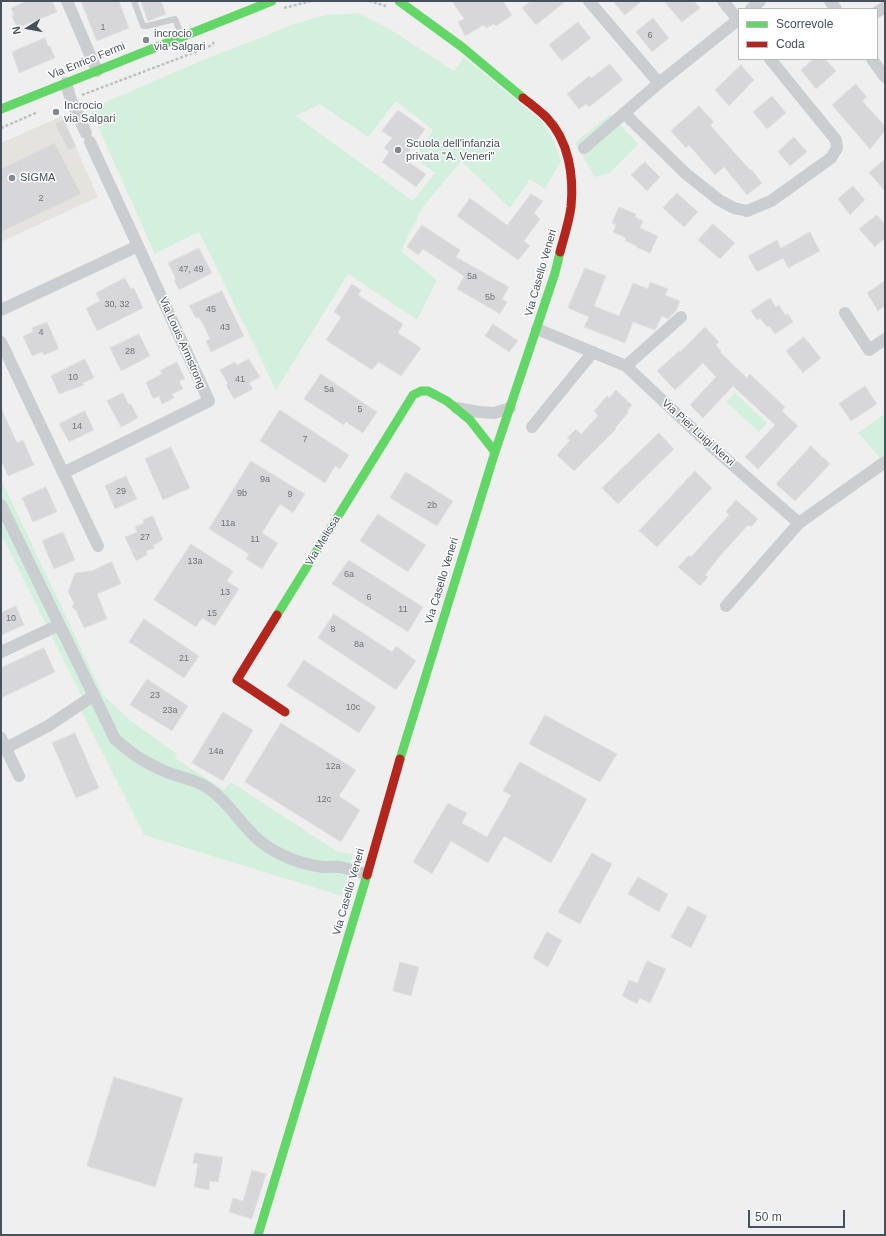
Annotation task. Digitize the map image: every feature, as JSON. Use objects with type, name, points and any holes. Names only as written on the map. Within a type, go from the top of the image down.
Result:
[{"type":"street","points":[[67,1],[97,71]]},
{"type":"street","name":"Via Enrico Fermi","points":[[1,109],[272,1]]},
{"type":"street","name":"Via Casello Veneri","points":[[258,1235],[367,874],[412,717],[495,452],[557,266],[571,208],[572,171],[561,138],[547,118],[462,47],[399,1]]},
{"type":"street","points":[[589,1],[659,83]]},
{"type":"street","points":[[723,1],[738,19]]},
{"type":"street","points":[[752,8],[760,1]]},
{"type":"street","points":[[584,148],[659,83],[738,21]]},
{"type":"street","points":[[624,113],[685,173],[719,200],[734,208],[746,211],[771,201],[794,186],[831,158],[837,148],[836,140],[771,60]]},
{"type":"street","points":[[873,60],[885,77]]},
{"type":"street","name":"Via Louis Armstrong","points":[[63,473],[209,401],[71,100],[66,83]]},
{"type":"street","points":[[1,310],[138,246]]},
{"type":"street","points":[[845,313],[869,350],[885,340]]},
{"type":"street","points":[[626,366],[681,317]]},
{"type":"street","name":"Via Pier Luigi Nervi","points":[[537,329],[626,366],[712,446],[799,523]]},
{"type":"street","points":[[1,342],[98,546]]},
{"type":"street","points":[[532,427],[592,352]]},
{"type":"street","name":"Via Melissa","points":[[285,712],[237,680],[413,395],[419,391],[429,391],[456,408],[481,432],[495,452]]},
{"type":"street","name":"Via Melissa","points":[[456,408],[494,413],[510,408]]},
{"type":"street","points":[[726,606],[799,523],[885,462]]},
{"type":"street","points":[[2,510],[115,739],[132,754],[170,773],[192,779],[205,786],[227,804],[262,842],[289,858],[322,867],[342,868],[367,874]]},
{"type":"street","points":[[1,652],[59,625]]},
{"type":"street","points":[[19,776],[3,743],[48,726],[93,696]]},
{"type":"lane","points":[[134,1],[143,26],[175,19],[182,36]]},
{"type":"shaded area","points":[[62,116],[98,197],[1,242],[1,143]]},
{"type":"green space","points":[[358,13],[391,30],[454,71],[464,57],[543,122],[554,141],[561,161],[545,189],[530,179],[510,208],[461,161],[422,208],[401,251],[437,280],[417,320],[348,274],[276,390],[199,232],[155,254],[90,109],[205,59],[293,24],[326,15]],"holes":[[[396,101],[433,130],[414,158],[435,173],[413,201],[296,116],[320,104],[368,137]]]},
{"type":"green space","points":[[610,114],[638,144],[610,173],[595,177],[575,143]]},
{"type":"green space","points":[[735,393],[767,423],[759,432],[726,402]]},
{"type":"green space","points":[[885,414],[885,462],[884,462],[858,433]]},
{"type":"green space","points":[[1,479],[103,695],[130,720],[177,754],[175,758],[224,790],[231,782],[338,852],[353,854],[342,896],[144,835],[76,700],[82,697],[1,534]]},
{"type":"building","points":[[27,1],[52,1],[57,12],[17,28],[12,16],[14,15],[11,8]]},
{"type":"building","points":[[81,1],[119,1],[129,28],[97,41]]},
{"type":"building","points":[[141,1],[161,1],[166,14],[148,21]]},
{"type":"building","points":[[452,1],[503,1],[512,15],[496,26],[494,24],[486,28],[484,25],[465,36],[458,22],[464,19]]},
{"type":"building","points":[[531,1],[566,1],[536,25],[522,8]]},
{"type":"building","points":[[613,1],[642,1],[625,15]]},
{"type":"building","points":[[664,1],[694,1],[700,8],[682,22]]},
{"type":"building","points":[[653,18],[669,38],[652,52],[636,32]]},
{"type":"building","points":[[578,22],[591,38],[562,61],[549,45]]},
{"type":"building","points":[[45,38],[55,58],[19,73],[12,52]]},
{"type":"building","points":[[813,60],[826,60],[836,71],[816,89],[801,70]]},
{"type":"building","points":[[610,64],[623,80],[589,107],[586,104],[579,109],[567,94],[589,76],[591,78]]},
{"type":"building","points":[[741,65],[754,80],[729,106],[715,90]]},
{"type":"building","points":[[856,84],[867,97],[862,101],[885,126],[885,131],[870,149],[832,105]]},
{"type":"building","points":[[772,96],[786,113],[767,129],[753,112]]},
{"type":"building","points":[[699,106],[714,122],[710,125],[762,183],[747,195],[724,167],[715,175],[689,145],[686,148],[671,131]]},
{"type":"building","name":"Scuola dell'infanzia privata \"A. Veneri\"","points":[[398,110],[425,129],[404,159],[426,174],[416,187],[382,162],[389,152],[384,148],[392,138],[382,131]]},
{"type":"building","points":[[64,120],[76,147],[68,150],[55,124]]},
{"type":"building","points":[[794,137],[807,152],[790,166],[778,152]]},
{"type":"building","points":[[55,143],[81,194],[1,232],[1,169]]},
{"type":"building","points":[[885,159],[885,191],[869,173]]},
{"type":"building","points":[[645,162],[660,177],[647,191],[631,175]]},
{"type":"building","points":[[853,186],[865,200],[850,215],[838,199]]},
{"type":"building","points":[[677,193],[698,212],[684,227],[663,208]]},
{"type":"building","points":[[531,194],[543,201],[534,213],[540,219],[524,241],[530,246],[518,260],[457,216],[470,198],[507,225]]},
{"type":"building","points":[[619,207],[636,214],[635,217],[643,221],[640,228],[658,236],[650,253],[625,241],[626,238],[613,232],[616,225],[612,223]]},
{"type":"building","points":[[877,215],[885,224],[885,238],[875,247],[859,229]]},
{"type":"building","points":[[713,224],[735,243],[720,259],[698,240]]},
{"type":"building","points":[[422,225],[460,250],[456,257],[509,287],[502,299],[507,302],[500,314],[457,289],[464,276],[423,249],[418,255],[407,247]]},
{"type":"building","points":[[810,232],[820,251],[788,268],[783,258],[757,272],[748,256],[777,240],[781,248]]},
{"type":"building","points":[[199,248],[212,273],[179,290],[174,280],[176,279],[168,263]]},
{"type":"building","points":[[585,268],[606,276],[594,306],[619,316],[633,283],[648,289],[650,282],[668,289],[665,295],[680,301],[676,311],[668,319],[662,316],[655,330],[633,322],[625,343],[584,327],[589,317],[568,308]]},
{"type":"building","points":[[125,278],[131,289],[134,288],[143,308],[97,331],[86,308],[100,301],[96,293]]},
{"type":"building","points":[[885,281],[885,306],[878,311],[867,293]]},
{"type":"building","points":[[352,284],[361,290],[358,295],[403,324],[398,333],[421,348],[401,376],[379,362],[372,370],[326,340],[341,317],[334,312]]},
{"type":"building","points":[[222,291],[244,336],[211,352],[206,341],[210,339],[204,326],[199,317],[196,318],[189,306]]},
{"type":"building","points":[[770,298],[776,307],[779,305],[785,315],[788,314],[793,322],[775,334],[760,318],[757,320],[751,311]]},
{"type":"building","points":[[47,322],[59,349],[44,355],[42,352],[32,356],[23,336],[33,332],[32,328]]},
{"type":"building","points":[[493,324],[518,341],[509,352],[485,336]]},
{"type":"building","points":[[705,327],[719,342],[716,345],[721,351],[720,352],[747,378],[750,374],[785,407],[782,411],[798,426],[758,469],[745,457],[775,425],[733,386],[703,418],[690,405],[716,377],[703,363],[675,390],[657,371],[679,351],[680,352]]},
{"type":"building","points":[[139,334],[150,356],[121,371],[110,348]]},
{"type":"building","points":[[804,337],[821,358],[803,373],[786,351]]},
{"type":"building","points":[[85,359],[94,378],[83,383],[84,385],[59,394],[51,376]]},
{"type":"building","points":[[249,359],[260,377],[249,383],[253,389],[234,399],[220,370],[235,362],[237,365]]},
{"type":"building","points":[[177,362],[185,379],[179,381],[183,389],[172,394],[174,398],[162,404],[159,396],[153,399],[146,382],[162,374],[160,371]]},
{"type":"building","points":[[321,374],[377,412],[363,433],[346,422],[344,425],[304,399]]},
{"type":"building","points":[[865,386],[877,404],[851,421],[839,404]]},
{"type":"building","points":[[616,390],[632,405],[627,411],[629,412],[615,428],[616,429],[574,471],[557,455],[570,440],[567,438],[576,429],[581,434],[598,416],[594,411],[607,396],[609,398]]},
{"type":"building","points":[[123,393],[129,405],[131,404],[138,418],[121,427],[107,401]]},
{"type":"building","points":[[1,408],[17,443],[23,440],[34,465],[8,476],[1,460]]},
{"type":"building","points":[[280,410],[349,455],[340,469],[335,466],[325,483],[260,441]]},
{"type":"building","points":[[85,411],[94,430],[69,442],[59,424]]},
{"type":"building","points":[[659,433],[674,449],[618,504],[602,488]]},
{"type":"building","points":[[811,446],[830,464],[795,501],[776,484]]},
{"type":"building","points":[[171,447],[190,488],[163,500],[145,459]]},
{"type":"building","points":[[251,461],[305,494],[293,513],[280,504],[262,533],[278,543],[262,569],[246,559],[249,554],[209,529]]},
{"type":"building","points":[[695,471],[712,488],[657,547],[639,531]]},
{"type":"building","points":[[406,472],[453,501],[437,526],[390,498]]},
{"type":"building","points":[[126,476],[137,499],[115,509],[105,486]]},
{"type":"building","points":[[46,487],[57,512],[33,522],[22,498]]},
{"type":"building","points":[[736,500],[758,519],[751,527],[748,525],[720,556],[705,575],[708,577],[700,586],[678,567],[689,555],[691,557],[729,515],[726,512]]},
{"type":"building","points":[[378,514],[426,545],[408,572],[360,541]]},
{"type":"building","points":[[153,516],[163,540],[153,545],[155,548],[146,551],[147,555],[136,561],[125,537],[137,532],[135,527],[144,523],[143,520]]},
{"type":"building","points":[[63,532],[75,560],[54,569],[42,541]]},
{"type":"building","points":[[191,544],[233,571],[227,581],[239,589],[215,626],[202,618],[196,627],[154,600]]},
{"type":"building","points":[[349,560],[423,607],[408,632],[332,584]]},
{"type":"building","points":[[112,562],[121,584],[97,594],[107,619],[84,628],[76,611],[72,607],[74,603],[68,592],[75,573],[91,571]]},
{"type":"building","points":[[16,606],[24,625],[1,635],[1,613]]},
{"type":"building","points":[[334,614],[392,652],[396,646],[416,661],[396,690],[318,638]]},
{"type":"building","points":[[144,619],[199,656],[184,678],[129,642]]},
{"type":"building","points":[[44,648],[55,672],[1,698],[1,668]]},
{"type":"building","points":[[304,660],[376,707],[359,733],[287,686]]},
{"type":"building","points":[[147,679],[188,706],[172,731],[130,705]]},
{"type":"building","points":[[223,712],[253,730],[223,781],[192,763]]},
{"type":"building","points":[[545,715],[617,754],[600,782],[529,744]]},
{"type":"building","points":[[281,723],[356,770],[339,796],[360,810],[341,842],[245,782]]},
{"type":"building","points":[[75,733],[99,788],[76,798],[52,743]]},
{"type":"building","points":[[520,762],[587,799],[551,863],[504,836],[488,863],[451,841],[432,874],[413,862],[448,803],[467,813],[462,823],[487,837],[511,795],[503,791]]},
{"type":"building","points":[[592,853],[612,864],[580,924],[558,912]]},
{"type":"building","points":[[638,877],[668,894],[659,912],[628,894]]},
{"type":"building","points":[[688,906],[707,916],[691,948],[671,937]]},
{"type":"building","points":[[547,932],[562,940],[548,967],[533,958]]},
{"type":"building","points":[[647,961],[666,969],[650,1003],[640,998],[637,1004],[622,996],[629,980],[637,983]]},
{"type":"building","points":[[400,962],[419,967],[411,996],[393,991]]},
{"type":"building","points":[[114,1077],[183,1098],[155,1187],[87,1166]]},
{"type":"building","points":[[195,1153],[223,1157],[218,1182],[210,1181],[209,1190],[194,1187],[198,1164],[193,1163]]},
{"type":"building","points":[[252,1170],[266,1174],[252,1219],[229,1212],[233,1198],[243,1201]]},
{"type":"traffic: fast","points":[[1,109],[272,1]]},
{"type":"traffic: fast","points":[[399,1],[462,47],[523,98]]},
{"type":"traffic: fast","points":[[400,759],[495,452],[555,273],[560,252]]},
{"type":"traffic: fast","points":[[277,615],[413,395],[421,391],[428,391],[447,401],[470,420],[495,452]]},
{"type":"traffic: fast","points":[[258,1235],[367,875]]},
{"type":"traffic: jam","points":[[523,98],[544,115],[554,127],[565,148],[571,171],[571,207],[560,252]]},
{"type":"traffic: jam","points":[[277,615],[237,680],[285,712]]},
{"type":"traffic: jam","points":[[367,875],[400,759]]},
{"type":"place","name":"incrocio via Salgari","points":[[146,40]]},
{"type":"place","name":"Incrocio via Salgari","points":[[56,112]]},
{"type":"place","name":"Scuola dell'infanzia privata \"A. Veneri\"","points":[[398,150]]},
{"type":"place","name":"SIGMA","points":[[12,178]]}]
